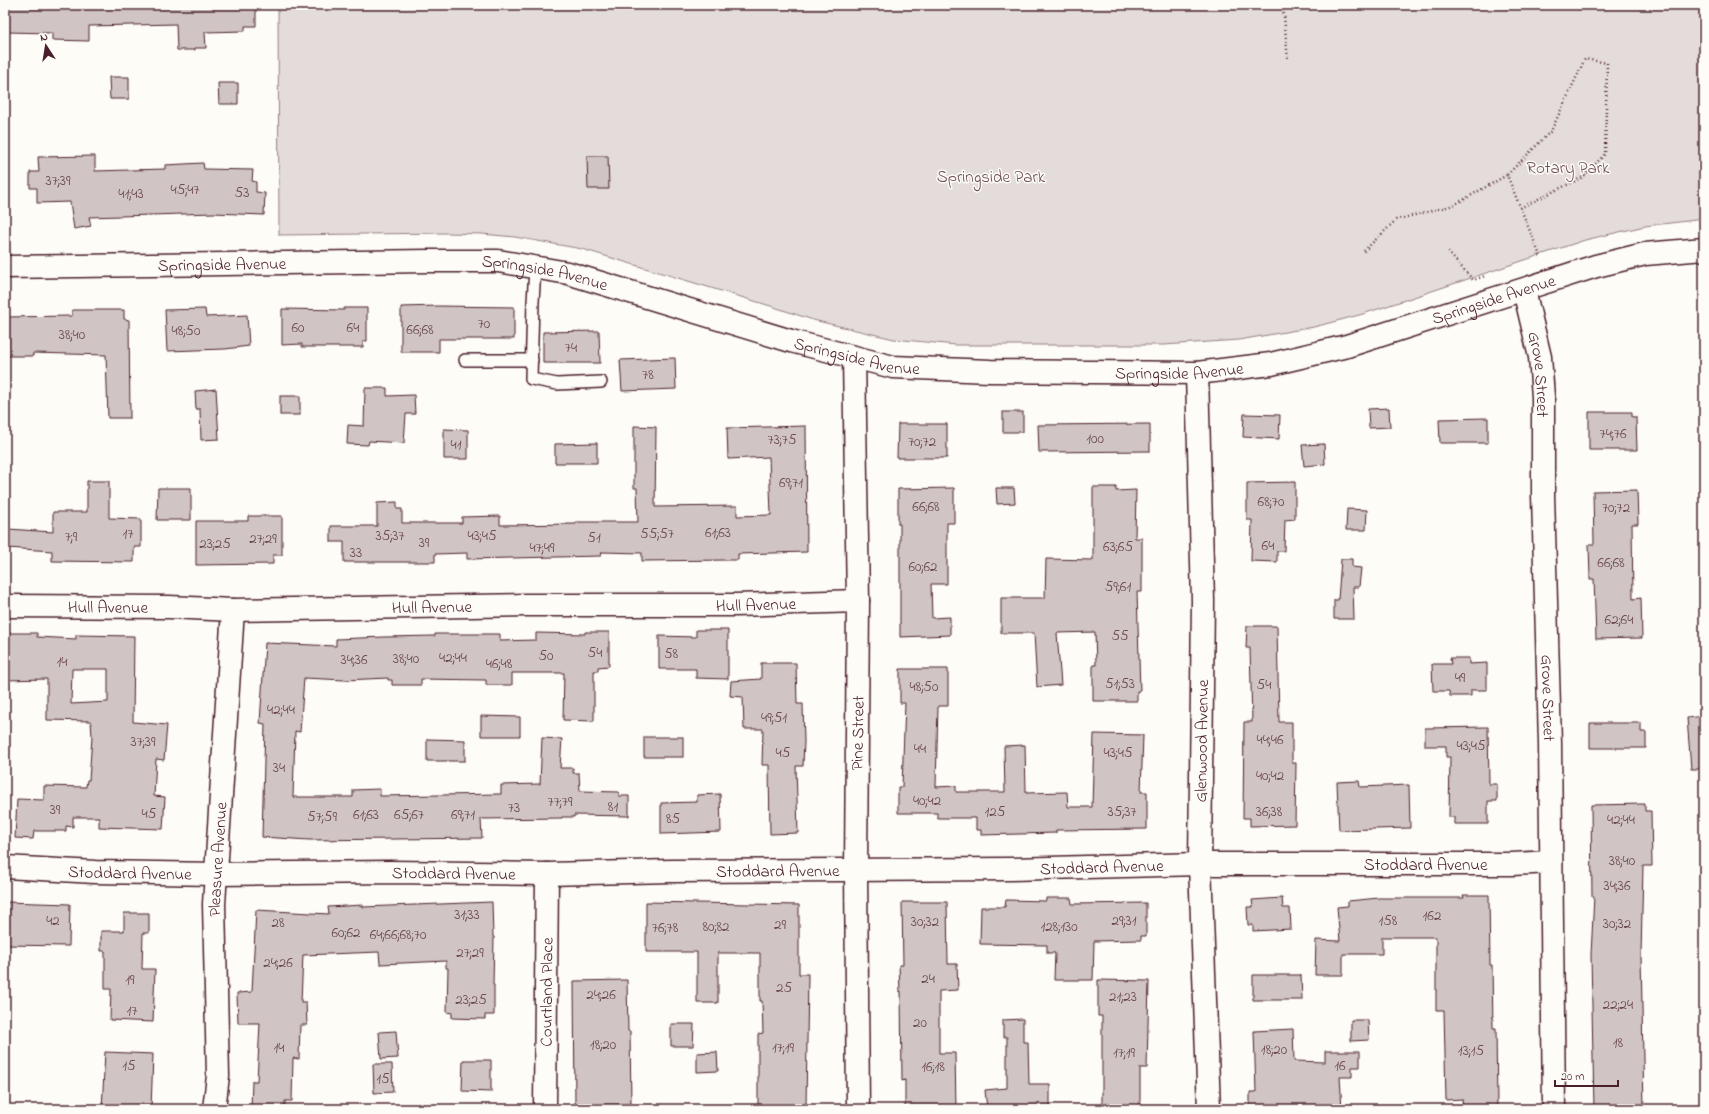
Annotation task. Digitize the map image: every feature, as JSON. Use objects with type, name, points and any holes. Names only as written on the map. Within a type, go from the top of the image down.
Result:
[{"type":"street","name":"Springside Avenue","points":[[5,267],[498,261],[568,273],[791,340],[894,367],[990,371],[1197,373],[1271,364],[1346,346],[1596,266],[1645,254],[1704,249]]},
{"type":"street","name":"Grove Street","points":[[1524,290],[1540,357],[1543,397],[1543,495],[1551,862],[1554,1109]]},
{"type":"street","name":"Pine Street","points":[[854,357],[858,601],[856,870],[858,1109]]},
{"type":"street","name":"Glenwood Avenue","points":[[1197,373],[1203,601],[1200,864],[1209,1109]]},
{"type":"street","name":"Hull Avenue","points":[[5,606],[169,607],[233,610],[526,605],[735,605],[858,601]]},
{"type":"street","name":"Pleasure Avenue","points":[[214,1109],[218,1076],[214,904],[233,610]]},
{"type":"street","name":"Stoddard Avenue","points":[[5,867],[95,872],[216,874],[390,872],[547,874],[671,870],[1009,869],[1200,864],[1512,864],[1551,862]]},
{"type":"street","name":"Courtland Place","points":[[544,1109],[547,874]]},
{"type":"lane","points":[[536,268],[532,302],[531,379],[557,384],[601,382]]},
{"type":"lane","points":[[465,360],[532,360]]},
{"type":"path","points":[[1283,5],[1288,60]]},
{"type":"path","points":[[1364,251],[1396,220],[1454,205],[1507,175],[1551,131],[1584,59],[1607,63],[1605,154],[1583,177],[1520,208]]},
{"type":"path","points":[[1507,175],[1541,258]]},
{"type":"path","points":[[1448,252],[1473,280],[1485,276]]},
{"type":"green space","name":"Springside Park","points":[[278,5],[1704,5],[1704,219],[1645,226],[1585,240],[1363,314],[1314,327],[1239,340],[1164,345],[956,345],[894,339],[813,320],[582,249],[515,237],[448,233],[279,235]]},
{"type":"building","points":[[7,5],[256,5],[256,26],[245,26],[245,31],[205,32],[206,48],[195,48],[195,50],[177,50],[176,24],[89,26],[89,41],[52,40],[52,33],[6,32]]},
{"type":"building","points":[[109,77],[129,77],[129,99],[110,99]]},
{"type":"building","points":[[218,83],[238,83],[238,104],[219,104]]},
{"type":"building","points":[[95,156],[95,171],[165,169],[165,165],[203,163],[204,169],[253,170],[252,181],[256,182],[256,192],[265,193],[264,215],[213,213],[89,217],[91,226],[74,229],[70,202],[37,203],[37,188],[30,188],[30,172],[39,172],[38,157]]},
{"type":"building","points":[[587,156],[608,156],[609,189],[588,189]]},
{"type":"building","points":[[401,307],[514,307],[514,339],[439,339],[439,352],[401,352]]},
{"type":"building","points":[[344,308],[367,308],[367,341],[363,341],[363,347],[302,347],[302,344],[282,345],[282,309],[344,310]]},
{"type":"building","points":[[205,309],[206,317],[247,315],[249,346],[225,349],[167,351],[165,310]]},
{"type":"building","points":[[72,310],[124,310],[124,319],[129,320],[130,418],[108,418],[106,355],[33,353],[33,356],[5,356],[5,317],[72,316]]},
{"type":"building","points":[[599,331],[600,363],[543,363],[543,332]]},
{"type":"building","points":[[675,358],[676,389],[622,391],[620,360]]},
{"type":"building","points":[[365,388],[387,388],[387,396],[414,395],[415,414],[406,414],[404,443],[369,441],[368,445],[347,444],[348,425],[364,426]]},
{"type":"building","points":[[216,389],[219,439],[201,440],[200,409],[196,409],[195,391]]},
{"type":"building","points":[[280,396],[300,396],[300,415],[280,415]]},
{"type":"building","points":[[1389,408],[1390,427],[1369,428],[1368,409]]},
{"type":"building","points":[[1003,412],[1023,412],[1023,432],[1003,432]]},
{"type":"building","points":[[1589,412],[1632,412],[1632,417],[1636,417],[1637,450],[1589,450]]},
{"type":"building","points":[[1244,414],[1280,415],[1279,439],[1243,437]]},
{"type":"building","points":[[1488,418],[1488,443],[1440,443],[1439,419]]},
{"type":"building","points":[[898,424],[947,424],[947,458],[897,458]]},
{"type":"building","points":[[1150,424],[1150,451],[1039,452],[1038,425]]},
{"type":"building","points":[[634,426],[656,427],[655,507],[737,506],[737,516],[771,515],[769,457],[728,459],[727,428],[806,426],[807,552],[738,554],[738,560],[642,561],[642,553],[602,552],[601,556],[467,559],[467,553],[435,554],[435,562],[344,562],[344,542],[331,542],[331,526],[377,526],[377,503],[397,502],[397,509],[402,509],[402,523],[462,523],[462,517],[500,516],[500,525],[576,524],[576,522],[638,522],[637,488],[634,488]]},
{"type":"building","points":[[444,429],[468,430],[468,459],[444,459]]},
{"type":"building","points":[[597,443],[597,463],[555,463],[555,444]]},
{"type":"building","points":[[1324,444],[1325,464],[1304,466],[1302,445]]},
{"type":"building","points":[[87,481],[109,481],[109,518],[141,519],[141,547],[134,547],[134,562],[52,561],[52,551],[7,548],[8,529],[53,532],[53,512],[87,512]]},
{"type":"building","points":[[1295,482],[1295,519],[1285,520],[1284,551],[1277,551],[1277,562],[1251,561],[1252,520],[1247,520],[1247,483]]},
{"type":"building","points":[[1093,487],[1116,487],[1116,491],[1136,490],[1135,538],[1142,538],[1142,592],[1137,592],[1140,691],[1137,691],[1137,701],[1093,701],[1093,665],[1096,665],[1095,632],[1057,633],[1061,685],[1037,687],[1034,633],[1001,633],[1001,598],[1045,598],[1046,559],[1093,560]]},
{"type":"building","points":[[158,488],[191,488],[191,520],[157,520]]},
{"type":"building","points":[[954,488],[954,523],[947,523],[947,584],[931,584],[932,618],[950,617],[950,635],[900,637],[900,524],[898,524],[898,489]]},
{"type":"building","points":[[996,488],[1014,488],[1015,503],[997,504]]},
{"type":"building","points":[[1637,490],[1638,524],[1632,524],[1633,599],[1641,598],[1642,638],[1596,639],[1594,579],[1590,579],[1589,544],[1594,544],[1593,491]]},
{"type":"building","points":[[1347,509],[1367,510],[1366,530],[1346,530]]},
{"type":"building","points":[[248,516],[282,516],[282,555],[273,555],[273,564],[196,565],[196,521],[248,521]]},
{"type":"building","points":[[1341,559],[1352,559],[1352,567],[1361,568],[1359,587],[1353,587],[1354,619],[1334,619],[1334,600],[1338,600]]},
{"type":"building","points":[[1247,626],[1277,626],[1279,722],[1292,722],[1292,763],[1296,763],[1295,825],[1250,826],[1250,818],[1243,818],[1244,722],[1252,722],[1250,648],[1246,648]]},
{"type":"building","points":[[696,630],[728,630],[728,679],[696,678],[696,669],[659,669],[659,636],[696,637]]},
{"type":"building","points":[[585,632],[609,632],[609,666],[598,667],[598,671],[594,671],[594,721],[563,720],[564,673],[512,673],[512,685],[486,685],[486,680],[421,679],[421,685],[392,685],[392,680],[388,680],[388,678],[345,680],[304,678],[300,732],[295,731],[293,797],[353,797],[353,790],[380,789],[380,796],[501,794],[501,785],[540,784],[542,738],[562,739],[560,768],[573,768],[573,773],[579,773],[580,791],[619,792],[619,796],[629,796],[629,816],[574,815],[574,817],[562,818],[481,819],[482,838],[309,840],[262,837],[265,724],[260,723],[265,643],[336,646],[336,639],[435,636],[435,634],[500,634],[500,641],[536,640],[536,633],[585,634]]},
{"type":"building","points":[[5,633],[37,633],[37,637],[76,639],[76,635],[134,636],[133,722],[167,725],[164,760],[156,759],[154,796],[165,797],[163,829],[99,827],[99,817],[73,817],[73,827],[66,826],[66,831],[34,831],[33,839],[15,838],[17,799],[44,800],[44,786],[86,787],[87,780],[89,780],[92,737],[91,721],[47,720],[47,679],[5,680]],"holes":[[[72,669],[108,669],[108,702],[71,704]]]},
{"type":"building","points":[[1450,658],[1469,658],[1469,664],[1487,663],[1487,690],[1471,690],[1471,696],[1450,696],[1449,691],[1433,691],[1432,664],[1451,664]]},
{"type":"building","points":[[761,663],[796,663],[797,704],[803,704],[804,741],[803,766],[796,766],[798,833],[770,834],[769,765],[762,765],[763,729],[744,729],[743,697],[730,696],[731,681],[761,679]]},
{"type":"building","points":[[900,669],[948,669],[948,706],[938,706],[936,787],[956,786],[956,792],[1005,792],[1004,746],[1025,745],[1026,793],[1067,792],[1068,807],[1092,807],[1094,734],[1143,735],[1141,792],[1147,792],[1147,829],[1056,830],[1056,833],[981,835],[981,830],[976,830],[976,818],[937,818],[937,813],[898,813],[898,787],[902,787],[905,703],[900,703]]},
{"type":"building","points":[[481,716],[520,717],[520,736],[481,736]]},
{"type":"building","points":[[1704,716],[1704,769],[1691,769],[1687,718]]},
{"type":"building","points":[[1590,723],[1641,723],[1641,732],[1646,732],[1646,748],[1590,748]]},
{"type":"building","points":[[1488,727],[1489,784],[1497,784],[1497,801],[1488,801],[1488,824],[1454,824],[1454,817],[1449,817],[1450,757],[1446,757],[1446,746],[1425,746],[1425,728]]},
{"type":"building","points":[[644,737],[683,737],[683,757],[644,757]]},
{"type":"building","points":[[427,739],[465,740],[465,761],[427,761]]},
{"type":"building","points":[[1359,781],[1360,787],[1409,785],[1410,828],[1339,830],[1337,782]]},
{"type":"building","points":[[720,794],[721,832],[661,834],[661,803],[697,802],[697,795]]},
{"type":"building","points":[[1645,804],[1645,811],[1651,811],[1652,866],[1643,866],[1641,955],[1644,1109],[1594,1109],[1591,955],[1594,896],[1592,896],[1591,805]]},
{"type":"building","points":[[1463,895],[1489,895],[1493,1028],[1496,1028],[1497,1108],[1491,1109],[1463,1109],[1462,1099],[1446,1100],[1444,1010],[1436,1010],[1436,937],[1382,937],[1382,954],[1343,954],[1343,975],[1315,975],[1316,940],[1340,941],[1337,907],[1348,906],[1348,901],[1379,898],[1464,898]]},
{"type":"building","points":[[1046,898],[1071,898],[1072,904],[1146,903],[1146,936],[1141,936],[1141,940],[1094,941],[1093,980],[1054,980],[1055,953],[1047,953],[1047,945],[980,944],[981,907],[1005,907],[1006,900],[1046,901]]},
{"type":"building","points":[[1282,898],[1283,908],[1290,908],[1291,929],[1253,931],[1253,925],[1248,925],[1247,907],[1253,907],[1252,900]]},
{"type":"building","points":[[5,902],[70,904],[69,946],[5,945]]},
{"type":"building","points":[[492,902],[494,937],[494,1015],[485,1015],[485,1019],[452,1018],[452,1013],[447,1012],[448,968],[446,968],[446,961],[380,964],[379,952],[303,955],[301,1002],[306,1002],[307,1025],[300,1025],[299,1059],[293,1058],[292,1101],[285,1101],[285,1109],[251,1109],[252,1081],[257,1081],[260,1023],[238,1023],[237,993],[252,992],[256,910],[329,914],[328,907]]},
{"type":"building","points":[[646,902],[799,905],[799,974],[808,974],[806,1108],[758,1108],[758,1034],[763,1033],[762,1001],[760,1001],[760,953],[718,953],[718,1003],[697,1003],[697,952],[646,952]]},
{"type":"building","points":[[902,902],[947,902],[948,964],[957,964],[958,990],[939,991],[939,1053],[955,1053],[956,1109],[905,1109],[905,1080],[902,1081],[901,991],[900,992],[899,965],[903,965]]},
{"type":"building","points":[[124,913],[149,913],[149,933],[143,933],[142,969],[155,969],[153,1022],[110,1020],[111,989],[105,989],[105,951],[101,951],[101,931],[124,931]]},
{"type":"building","points":[[1253,975],[1301,975],[1302,1000],[1253,1000]]},
{"type":"building","points":[[627,980],[628,1031],[630,1031],[631,1104],[575,1106],[574,981]]},
{"type":"building","points":[[1098,980],[1149,981],[1147,1068],[1140,1068],[1140,1109],[1102,1109],[1102,1016],[1098,1016]]},
{"type":"building","points":[[1023,1019],[1023,1042],[1028,1042],[1029,1084],[1050,1084],[1050,1109],[1030,1109],[1030,1106],[987,1109],[985,1090],[1007,1088],[1007,1037],[1003,1037],[1003,1020]]},
{"type":"building","points":[[1351,1020],[1368,1020],[1369,1040],[1351,1041]]},
{"type":"building","points":[[671,1024],[694,1024],[693,1046],[671,1046]]},
{"type":"building","points":[[1293,1029],[1294,1061],[1325,1062],[1325,1051],[1360,1051],[1360,1067],[1352,1067],[1352,1077],[1340,1077],[1342,1109],[1250,1109],[1250,1092],[1256,1092],[1254,1031]]},
{"type":"building","points":[[396,1031],[398,1058],[381,1059],[379,1032]]},
{"type":"building","points":[[105,1052],[153,1054],[151,1109],[102,1109]]},
{"type":"building","points":[[717,1052],[718,1071],[697,1072],[697,1053]]},
{"type":"building","points":[[463,1060],[491,1060],[491,1092],[462,1091]]},
{"type":"building","points":[[373,1064],[392,1064],[393,1092],[374,1093]]},
{"type":"park label","name":"Rotary Park","points":[[1568,167]]}]
